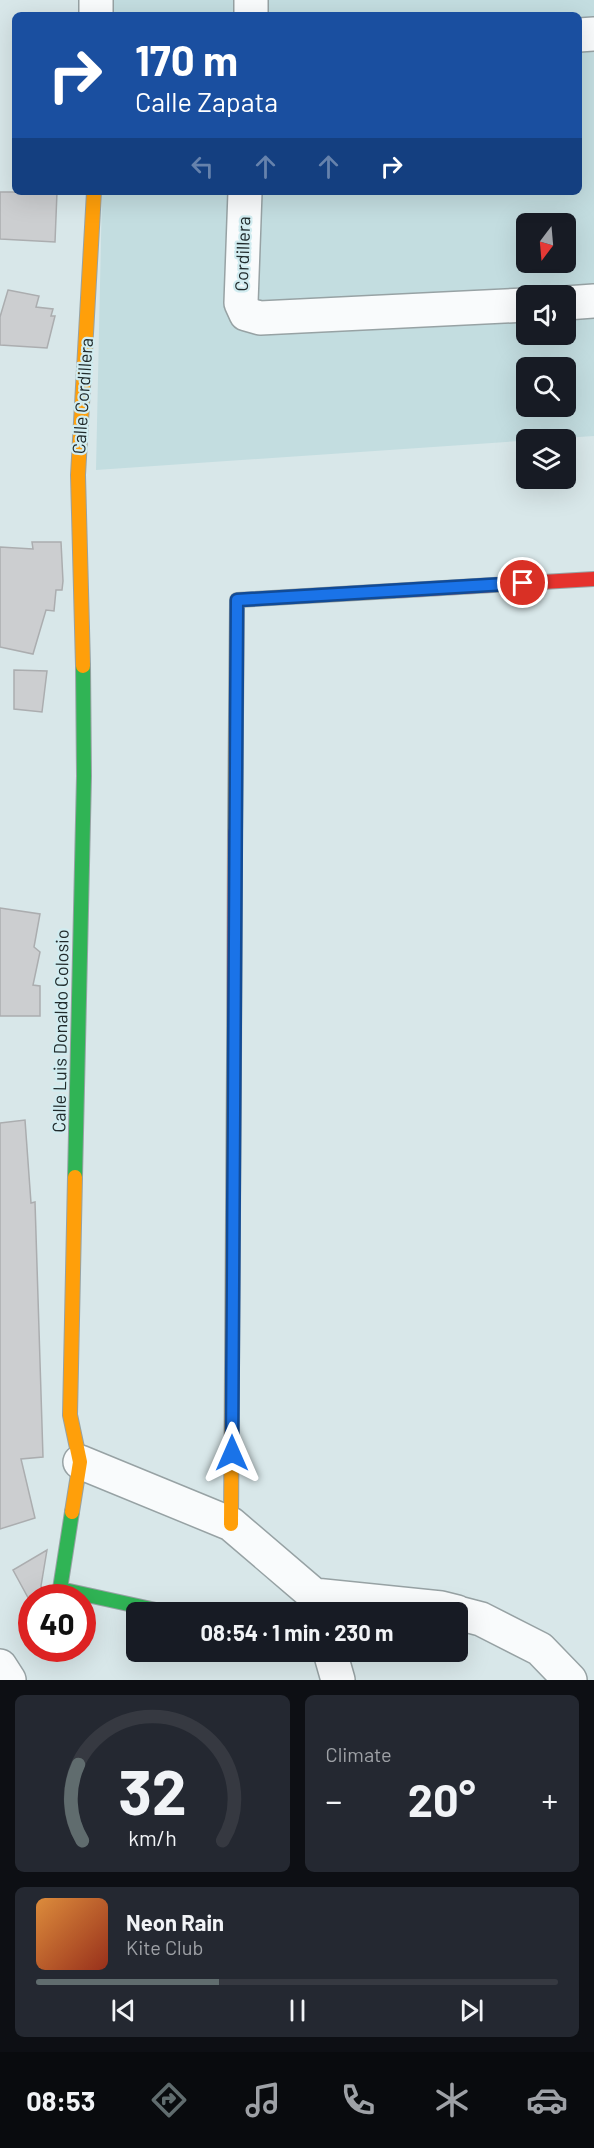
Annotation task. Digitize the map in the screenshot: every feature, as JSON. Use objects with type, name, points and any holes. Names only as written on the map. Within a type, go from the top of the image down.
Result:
[{"type":"street","name":"Calle Cordillera","points":[[82,600],[78,475],[94,195]]},
{"type":"street","name":"Cordillera","points":[[245,195],[241,303],[246,314],[260,318],[516,305]]},
{"type":"street","points":[[576,302],[594,301]]},
{"type":"street","points":[[231,1524],[237,600],[594,579]]},
{"type":"street","name":"Calle Luis Donaldo Colosio","points":[[80,1462],[70,1415],[84,776],[82,600]]},
{"type":"street","points":[[126,1603],[60,1589],[80,1462],[231,1524],[314,1602]]},
{"type":"street","points":[[468,1616],[481,1619],[540,1649],[570,1680]]},
{"type":"street","points":[[0,1666],[9,1680]]},
{"type":"shaded area","points":[[106,0],[594,0],[594,436],[576,437],[576,429],[516,429],[516,441],[96,470],[102,195],[582,195],[582,12],[106,12]]},
{"type":"building","points":[[0,192],[12,192],[12,195],[57,195],[55,242],[0,239]]},
{"type":"building","points":[[8,290],[39,296],[36,307],[53,309],[51,316],[55,316],[47,348],[0,345],[0,317]]},
{"type":"building","points":[[32,542],[61,542],[63,581],[62,590],[56,590],[54,611],[46,610],[33,654],[0,647],[0,547],[33,549]]},
{"type":"building","points":[[14,670],[47,671],[42,712],[14,709]]},
{"type":"building","points":[[0,908],[40,914],[34,947],[40,952],[33,985],[40,986],[40,1016],[0,1016]]},
{"type":"building","points":[[25,1120],[31,1203],[35,1202],[43,1457],[21,1459],[35,1518],[0,1529],[0,1123]]},
{"type":"building","points":[[47,1550],[41,1584],[21,1584],[13,1570]]},
{"type":"traffic: fast","points":[[75,1177],[84,776],[83,666]]},
{"type":"traffic: fast","points":[[72,1512],[60,1589],[126,1603]]},
{"type":"traffic: slow","points":[[83,666],[78,475],[94,195]]},
{"type":"traffic: slow","points":[[235,832],[237,600],[392,591]]},
{"type":"traffic: slow","points":[[231,1524],[234,1061]]},
{"type":"traffic: slow","points":[[72,1512],[80,1462],[70,1415],[75,1177]]},
{"type":"traffic: jam","points":[[392,591],[594,579]]},
{"type":"traffic: jam","points":[[234,1061],[235,832]]},
{"type":"route","points":[[232,1453],[237,600],[523,583]]}]
